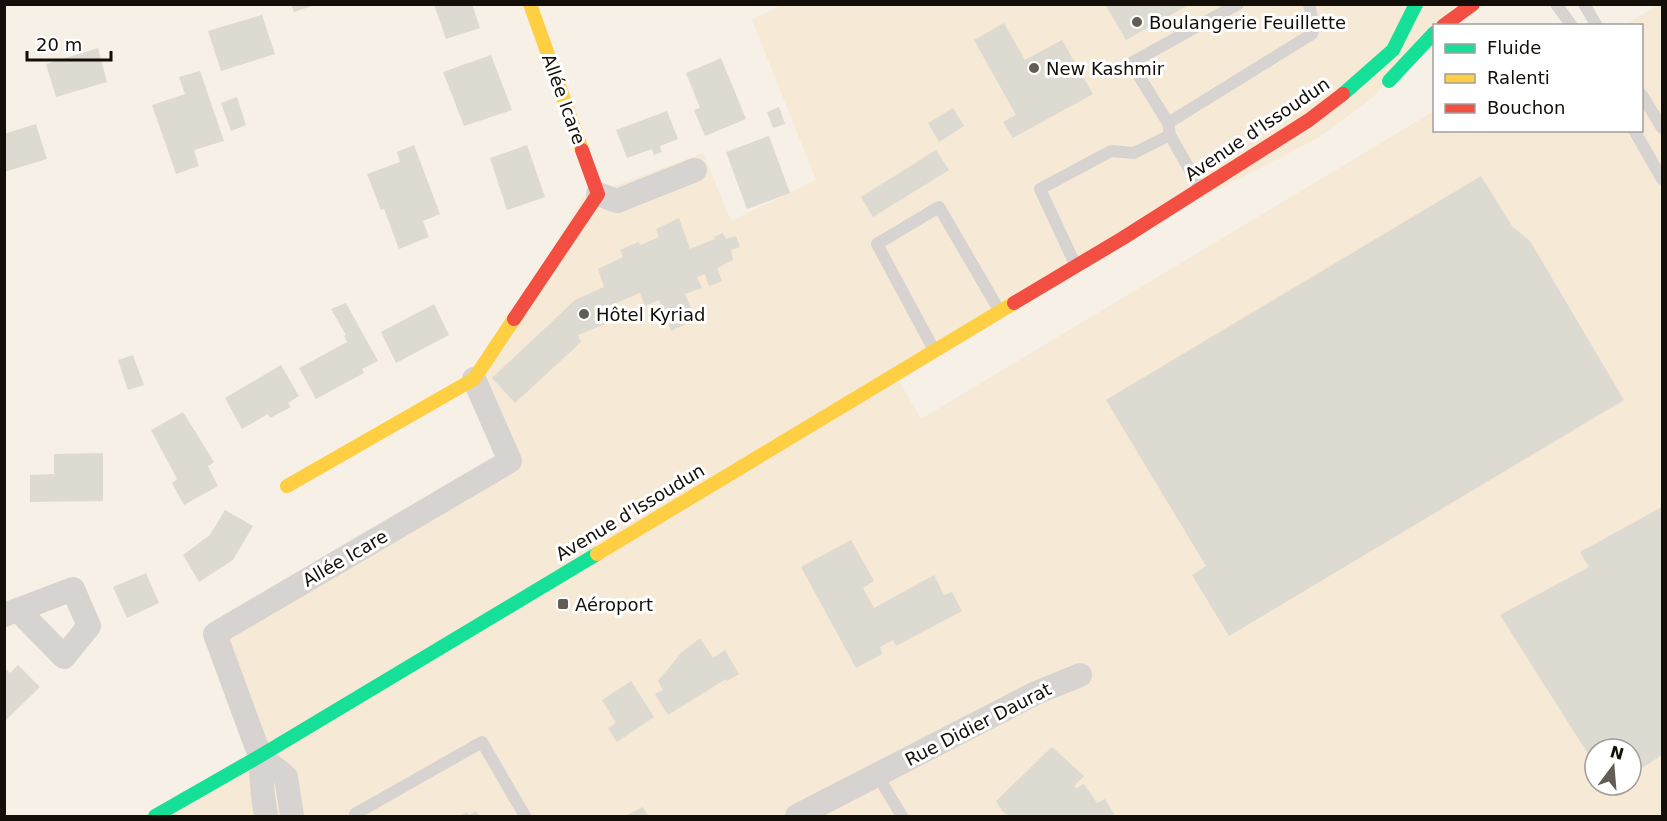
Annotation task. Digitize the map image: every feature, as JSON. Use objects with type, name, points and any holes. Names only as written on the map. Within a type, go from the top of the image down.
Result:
[{"type":"main road","name":"Allée Icare","points":[[530,4],[597,194]]},
{"type":"main road","name":"Avenue d'Issoudun","points":[[155,816],[260,756],[1123,238],[1309,120],[1359,81],[1393,50],[1416,4]]},
{"type":"main road","points":[[1446,24],[1473,4]]},
{"type":"main road","points":[[1380,90],[1433,34]]},
{"type":"main road","name":"Avenue d'Issoudun","points":[[1123,238],[1257,170]]},
{"type":"main road","points":[[287,486],[474,379],[597,194]]},
{"type":"street","points":[[597,194],[617,201],[695,170]]},
{"type":"street","name":"Allée Icare","points":[[260,756],[215,634],[510,461],[474,379]]},
{"type":"street","name":"Rue Didier Daurat","points":[[797,816],[1036,693],[1080,675]]},
{"type":"street","points":[[260,756],[266,816]]},
{"type":"street","points":[[260,756],[286,777],[292,816]]},
{"type":"lane","points":[[1200,189],[1131,63],[1238,4]]},
{"type":"lane","points":[[1076,266],[1040,189],[1111,151],[1134,153],[1312,34],[1314,27],[1309,4]]},
{"type":"lane","points":[[1556,4],[1571,24]]},
{"type":"lane","points":[[1584,4],[1596,24]]},
{"type":"lane","points":[[1643,98],[1662,128]]},
{"type":"lane","points":[[1635,132],[1662,179]]},
{"type":"lane","points":[[934,350],[877,244],[939,207],[1000,311]]},
{"type":"lane","points":[[355,814],[482,742],[525,816]]},
{"type":"lane","points":[[877,774],[902,816]]},
{"type":"shaded area","points":[[783,4],[1473,5],[1447,24],[1433,24],[1433,34],[1372,98],[1318,138],[1123,238],[895,374],[921,419],[1433,112],[1433,132],[1643,132],[1643,24],[1626,24],[1658,5],[1662,5],[1662,816],[155,816],[260,756],[215,634],[510,461],[474,379],[583,198],[703,153],[731,221],[816,180],[752,20]]},
{"type":"building","points":[[291,4],[315,4],[315,5],[294,12]]},
{"type":"building","points":[[434,4],[472,4],[480,28],[446,39]]},
{"type":"building","name":"Boulangerie Feuillette","points":[[1105,4],[1190,4],[1126,40]]},
{"type":"building","points":[[262,15],[275,54],[221,71],[208,31]]},
{"type":"building","name":"New Kashmir","points":[[1004,23],[1025,60],[1062,40],[1093,94],[1013,138],[1003,122],[1016,115],[974,40]]},
{"type":"building","points":[[98,48],[107,82],[56,97],[46,64]]},
{"type":"building","points":[[491,55],[512,110],[464,126],[443,72]]},
{"type":"building","points":[[721,58],[746,119],[705,136],[694,110],[700,108],[686,73]]},
{"type":"building","points":[[200,71],[224,141],[194,150],[199,166],[176,174],[152,105],[185,94],[179,77]]},
{"type":"building","points":[[237,97],[246,125],[231,131],[221,103]]},
{"type":"building","points":[[779,107],[785,124],[773,128],[767,112]]},
{"type":"building","points":[[953,108],[964,126],[939,142],[928,123]]},
{"type":"building","points":[[667,111],[678,139],[660,146],[662,152],[654,155],[652,149],[627,158],[616,130]]},
{"type":"building","points":[[36,124],[47,159],[4,172],[4,134]]},
{"type":"building","points":[[769,136],[790,193],[747,209],[726,152]]},
{"type":"building","points":[[414,145],[440,214],[423,221],[429,237],[399,249],[384,209],[381,210],[367,174],[400,162],[397,152]]},
{"type":"building","points":[[527,145],[545,197],[507,210],[490,158]]},
{"type":"building","points":[[936,150],[949,170],[873,217],[861,197]]},
{"type":"building","points":[[1481,176],[1512,226],[1530,241],[1624,400],[1229,636],[1192,575],[1206,566],[1106,400]]},
{"type":"building","name":"Hôtel Kyriad","points":[[679,218],[690,249],[715,239],[714,237],[723,233],[726,239],[736,236],[740,247],[731,250],[733,260],[717,268],[722,281],[709,286],[705,274],[697,277],[702,288],[685,294],[696,319],[671,331],[659,300],[645,306],[640,293],[604,308],[610,322],[578,335],[581,342],[515,403],[492,378],[575,300],[604,287],[598,269],[623,257],[620,250],[638,242],[641,245],[659,237],[656,229]]},
{"type":"building","points":[[346,303],[378,361],[362,369],[364,373],[316,399],[299,368],[347,342],[344,336],[346,335],[331,309]]},
{"type":"building","points":[[434,304],[449,335],[396,363],[381,332]]},
{"type":"building","points":[[133,355],[144,385],[128,390],[118,360]]},
{"type":"building","points":[[281,365],[299,396],[288,403],[291,407],[270,418],[268,414],[242,429],[225,398]]},
{"type":"building","points":[[183,412],[214,462],[208,466],[218,486],[184,505],[172,483],[177,479],[151,430]]},
{"type":"building","points":[[103,453],[103,501],[30,502],[30,475],[54,474],[54,454]]},
{"type":"building","points":[[1662,507],[1662,755],[1643,767],[1643,737],[1583,737],[1583,746],[1500,615],[1589,567],[1580,552]]},
{"type":"building","points":[[225,510],[253,526],[233,560],[199,582],[183,555],[210,535]]},
{"type":"building","points":[[851,540],[874,581],[863,588],[874,608],[934,575],[944,595],[952,592],[962,611],[896,646],[893,640],[880,647],[882,654],[856,668],[801,567]]},
{"type":"building","points":[[146,573],[159,603],[127,618],[113,587]]},
{"type":"building","points":[[700,638],[713,658],[725,650],[739,674],[727,681],[726,679],[668,715],[655,694],[663,690],[658,681],[681,653]]},
{"type":"building","points":[[18,665],[40,687],[4,722],[4,670],[10,673]]},
{"type":"building","points":[[631,681],[654,717],[617,742],[608,728],[616,723],[602,700]]},
{"type":"building","points":[[1052,747],[1084,776],[1074,786],[1076,788],[1084,784],[1097,803],[1105,799],[1115,816],[1009,816],[1002,811],[996,801]]},
{"type":"building","points":[[643,807],[648,816],[625,816]]},
{"type":"building","points":[[476,811],[479,816],[459,816],[467,812],[469,815]]},
{"type":"traffic: fast","points":[[1343,94],[1393,50],[1416,4]]},
{"type":"traffic: fast","points":[[1389,81],[1433,34]]},
{"type":"traffic: fast","points":[[155,816],[260,756],[597,554]]},
{"type":"traffic: slow","points":[[530,4],[582,150]]},
{"type":"traffic: slow","points":[[597,554],[1014,303]]},
{"type":"traffic: slow","points":[[287,486],[474,379],[514,319]]},
{"type":"traffic: jam","points":[[1446,24],[1473,4]]},
{"type":"traffic: jam","points":[[1014,303],[1123,238],[1309,120],[1343,94]]},
{"type":"traffic: jam","points":[[514,319],[598,194],[582,150]]},
{"type":"place","name":"Boulangerie Feuillette","points":[[1137,22]]},
{"type":"place","name":"New Kashmir","points":[[1034,68]]},
{"type":"place","name":"Hôtel Kyriad","points":[[584,314]]},
{"type":"place","name":"Aéroport","points":[[563,604]]}]
